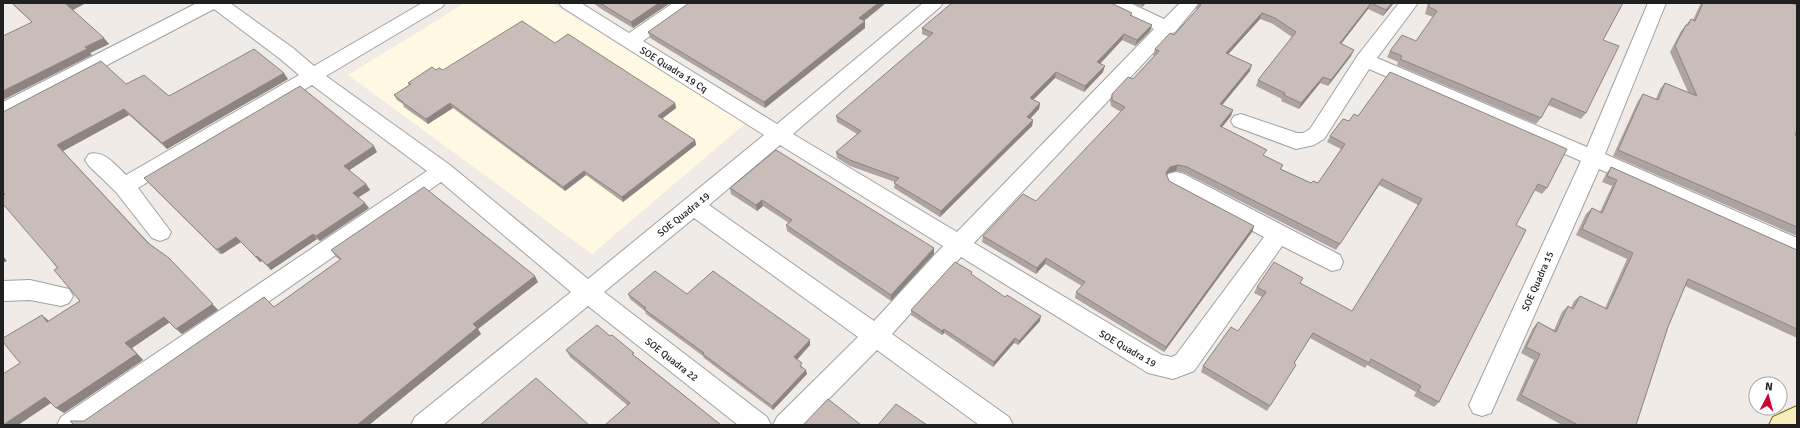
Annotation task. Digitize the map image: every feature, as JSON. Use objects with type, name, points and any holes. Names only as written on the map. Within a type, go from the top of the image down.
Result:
[{"type":"main road","points":[[1782,425],[1797,418]]},
{"type":"street","points":[[3,111],[211,3]]},
{"type":"street","name":"SOE Quadra 22","points":[[218,3],[286,53],[313,76],[442,171],[587,292],[758,425]]},
{"type":"street","points":[[124,186],[436,3]]},
{"type":"street","name":"SOE Quadra 19 Cq","points":[[568,3],[779,135]]},
{"type":"street","points":[[630,41],[685,3]]},
{"type":"street","name":"SOE Quadra 19","points":[[424,425],[694,206],[934,3]]},
{"type":"street","points":[[1115,3],[1168,28]]},
{"type":"street","points":[[786,425],[876,335],[958,245],[1168,28],[1190,3]]},
{"type":"street","points":[[1241,121],[1296,141],[1307,140],[1317,134],[1364,60],[1409,3]]},
{"type":"street","name":"SOE Quadra 15","points":[[1482,405],[1593,158],[1657,3]]},
{"type":"street","points":[[1364,60],[1593,158],[1797,248]]},
{"type":"street","name":"SOE Quadra 19","points":[[779,135],[1156,366],[1173,368],[1184,363],[1279,233]]},
{"type":"street","points":[[96,160],[124,186],[160,232]]},
{"type":"street","points":[[70,425],[442,171]]},
{"type":"street","points":[[1176,180],[1332,262]]},
{"type":"street","points":[[694,206],[1000,425]]},
{"type":"street","points":[[3,291],[30,290],[61,296]]},
{"type":"shaded area","points":[[465,3],[551,3],[746,123],[592,254],[348,75]]},
{"type":"building","points":[[12,3],[69,3],[66,4],[104,38],[85,47],[87,49],[3,91],[3,36],[32,22]]},
{"type":"building","points":[[600,3],[659,3],[631,22]]},
{"type":"building","points":[[689,3],[878,3],[859,18],[865,21],[764,102],[648,32]]},
{"type":"building","points":[[952,3],[1111,3],[1132,13],[1130,15],[1152,25],[1137,40],[1124,34],[1097,62],[1105,66],[1085,86],[1056,72],[1030,98],[1040,103],[1027,117],[1033,120],[941,211],[894,183],[899,178],[850,160],[836,152],[861,131],[836,116],[933,33],[922,28]]},
{"type":"building","points":[[1198,3],[1371,3],[1340,43],[1354,50],[1331,80],[1323,77],[1301,103],[1284,95],[1285,93],[1258,80],[1296,32],[1275,18],[1262,13],[1226,53],[1252,65],[1220,104],[1233,110],[1220,126],[1267,150],[1263,155],[1283,165],[1280,169],[1311,183],[1313,181],[1318,183],[1345,144],[1330,136],[1343,119],[1349,121],[1354,114],[1358,116],[1390,72],[1567,149],[1547,188],[1538,184],[1516,225],[1526,230],[1439,402],[1418,391],[1421,386],[1371,359],[1369,363],[1313,333],[1294,363],[1296,365],[1270,406],[1203,366],[1231,327],[1238,331],[1266,292],[1257,287],[1274,262],[1303,278],[1300,283],[1352,311],[1422,199],[1382,179],[1340,244],[1187,167],[1178,165],[1170,167],[1166,173],[1169,181],[1254,226],[1166,347],[1076,292],[1085,282],[1046,258],[1037,268],[983,236],[1023,194],[1036,201],[1125,107],[1112,100],[1112,94],[1128,77],[1133,79],[1159,51],[1155,49],[1170,33],[1174,35],[1201,5]]},
{"type":"building","points":[[1371,3],[1392,3],[1386,10]]},
{"type":"building","points":[[1429,3],[1623,3],[1603,40],[1619,46],[1586,113],[1552,98],[1541,118],[1400,59],[1402,56],[1390,51],[1402,35],[1416,41],[1437,11],[1429,7]]},
{"type":"building","points":[[1703,3],[1790,3],[1797,5],[1797,130],[1795,135],[1797,136],[1797,227],[1618,150],[1643,94],[1658,100],[1665,83],[1697,96],[1675,46],[1686,25],[1688,25],[1691,19],[1695,21]]},
{"type":"building","points":[[522,21],[555,43],[568,34],[675,103],[658,116],[695,140],[622,197],[584,171],[563,187],[450,103],[426,119],[394,95],[411,84],[408,83],[432,67],[436,70],[439,68],[443,70]]},
{"type":"building","points":[[254,49],[284,73],[162,143],[124,109],[57,145],[148,243],[169,258],[213,304],[176,329],[164,317],[125,343],[137,354],[56,408],[45,397],[3,425],[3,374],[20,363],[3,342],[3,338],[42,315],[47,322],[80,301],[54,270],[58,268],[3,204],[3,195],[5,194],[3,192],[3,112],[101,61],[126,84],[144,75],[169,96]]},
{"type":"building","points":[[300,86],[374,146],[344,166],[366,184],[353,193],[365,203],[316,236],[313,234],[267,265],[257,256],[256,257],[236,237],[216,249],[144,178]]},
{"type":"building","points":[[776,150],[934,248],[891,295],[786,225],[792,220],[762,200],[756,205],[730,188]]},
{"type":"building","points":[[1611,167],[1797,250],[1797,329],[1688,279],[1668,327],[1636,425],[1578,425],[1521,395],[1540,354],[1526,347],[1538,322],[1556,332],[1568,306],[1573,309],[1580,296],[1607,309],[1633,253],[1582,229],[1592,208],[1602,213],[1617,180],[1607,176]]},
{"type":"building","points":[[424,187],[535,276],[473,324],[477,328],[357,425],[74,425],[70,421],[84,421],[264,297],[274,307],[341,259],[331,250]]},
{"type":"building","points":[[955,262],[972,272],[971,274],[1005,297],[1007,295],[1041,316],[1019,341],[1015,338],[994,362],[944,329],[942,331],[911,310]]},
{"type":"building","points":[[655,271],[687,294],[713,271],[810,340],[794,357],[802,363],[800,366],[806,370],[772,406],[644,309],[646,308],[628,294]]},
{"type":"building","points":[[597,325],[610,336],[612,335],[634,353],[632,354],[721,425],[605,425],[630,403],[566,350]]},
{"type":"building","points":[[536,378],[589,425],[480,425]]},
{"type":"building","points":[[828,399],[861,425],[803,425]]},
{"type":"building","points":[[896,404],[927,425],[878,425]]}]
